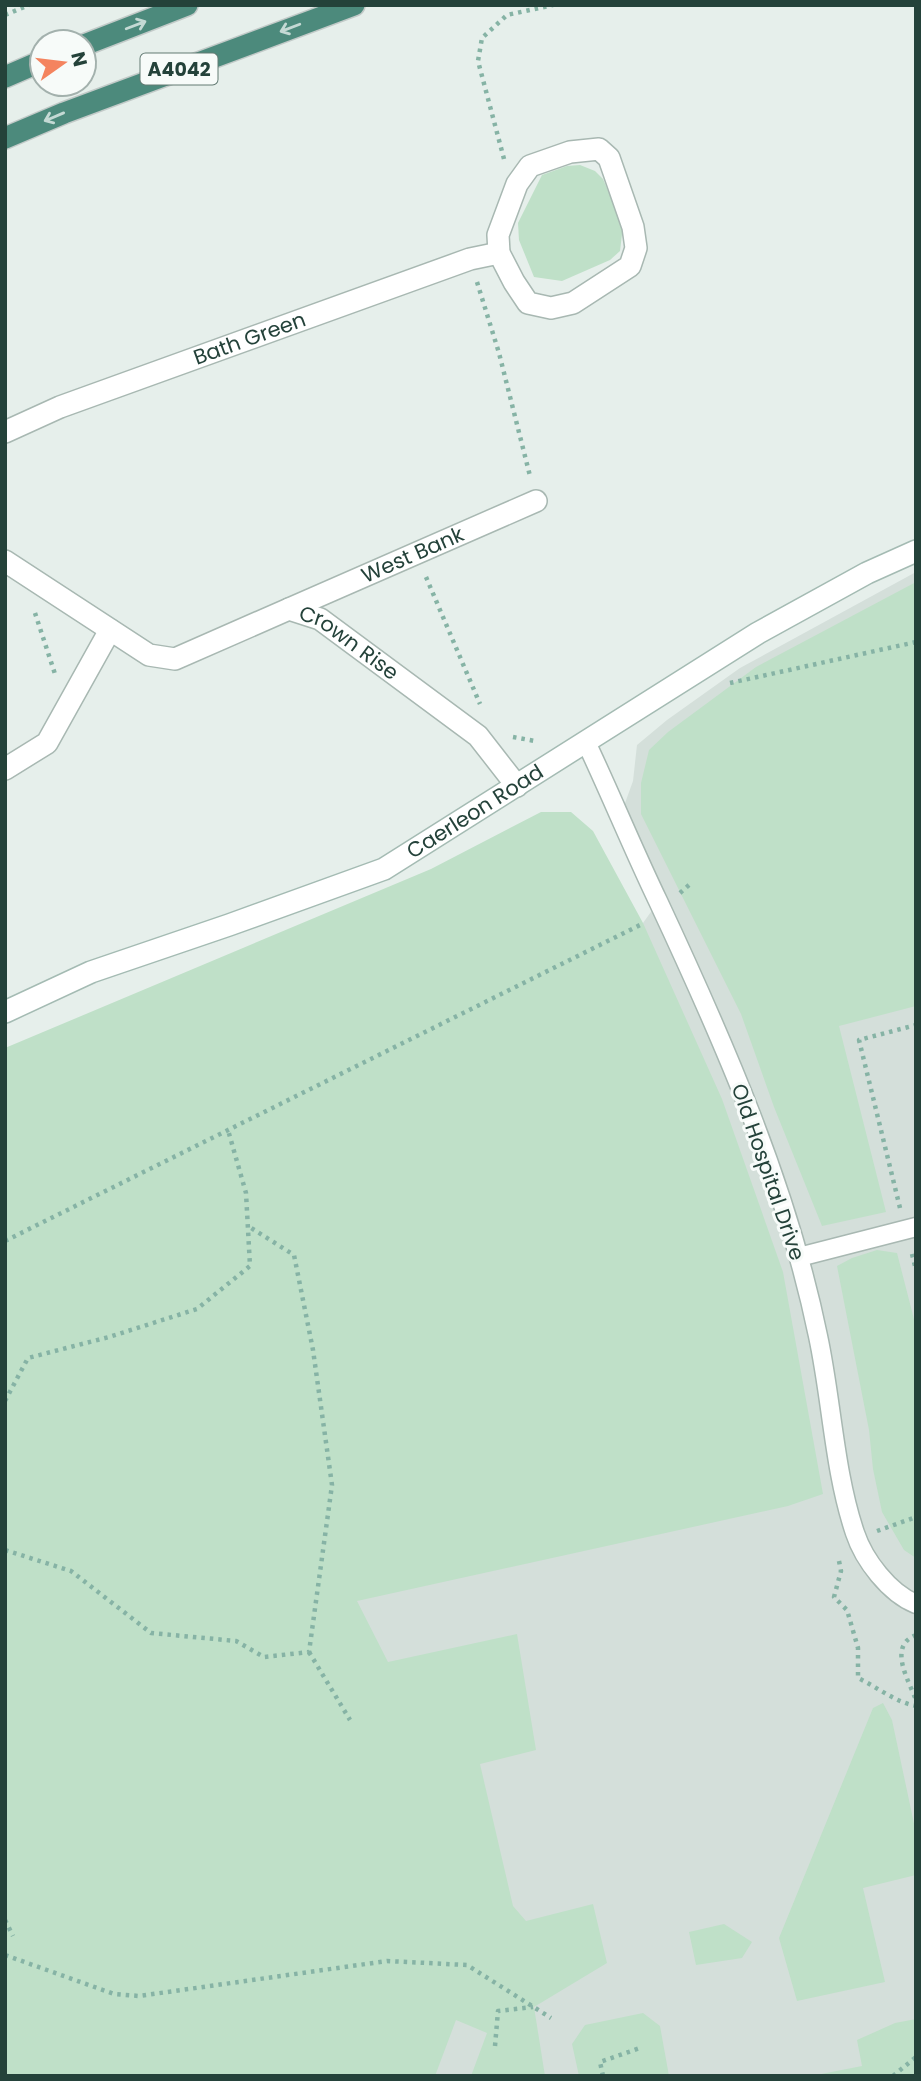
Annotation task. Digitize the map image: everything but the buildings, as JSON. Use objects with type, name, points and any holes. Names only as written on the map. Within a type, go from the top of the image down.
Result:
[{"type":"highway","name":"A4042","points":[[98,40],[187,5]]},
{"type":"highway","name":"A4042","points":[[5,138],[64,113],[354,5]]},
{"type":"highway","points":[[5,77],[28,67]]},
{"type":"street","points":[[589,149],[599,149],[608,158],[633,227],[636,248],[630,266],[573,303],[551,308],[528,303],[499,253],[498,235],[517,184],[530,166],[570,152],[589,149]]},
{"type":"street","name":"Bath Green","points":[[5,432],[60,407],[470,259],[499,253]]},
{"type":"street","name":"West Bank","points":[[289,609],[536,501]]},
{"type":"street","name":"Caerleon Road","points":[[5,1012],[91,972],[384,869],[758,633],[867,573],[916,551]]},
{"type":"street","name":"Crown Rise","points":[[5,561],[149,655],[175,659],[289,609],[320,619],[478,736],[517,786]]},
{"type":"street","points":[[5,769],[47,743],[110,630]]},
{"type":"lane","name":"Old Hospital Drive","points":[[586,743],[709,1014],[748,1110],[799,1257],[818,1335],[846,1497],[856,1535],[871,1565],[889,1585],[916,1604]]},
{"type":"lane","points":[[799,1257],[911,1228]]},
{"type":"path","points":[[5,15],[29,5]]},
{"type":"path","points":[[505,162],[478,61],[482,38],[507,15],[553,5]]},
{"type":"path","points":[[470,259],[499,353],[536,501]]},
{"type":"path","points":[[422,569],[480,704],[487,713]]},
{"type":"path","points":[[23,574],[66,708]]},
{"type":"path","points":[[719,684],[741,682],[916,642]]},
{"type":"path","points":[[508,735],[533,741],[541,739]]},
{"type":"path","points":[[5,1241],[643,923],[689,885]]},
{"type":"path","points":[[916,1025],[859,1040],[911,1228],[916,1270]]},
{"type":"path","points":[[5,1401],[28,1358],[109,1337],[197,1309],[250,1266],[246,1193],[228,1130]]},
{"type":"path","points":[[248,1226],[294,1255],[313,1350],[332,1485],[309,1652],[350,1720]]},
{"type":"path","points":[[5,1550],[71,1571],[151,1633],[236,1641],[264,1657],[309,1652]]},
{"type":"path","points":[[835,1550],[841,1572],[834,1597],[847,1610],[858,1648],[858,1678],[905,1704],[916,1706]]},
{"type":"path","points":[[916,1635],[911,1636],[904,1645],[901,1656],[901,1666],[916,1700]]},
{"type":"path","points":[[5,1920],[13,1936]]},
{"type":"path","points":[[5,1955],[114,1994],[139,1996],[387,1961],[467,1965],[551,2018]]},
{"type":"path","points":[[495,2046],[498,2011],[534,2007]]},
{"type":"path","points":[[603,2076],[600,2062],[640,2048]]},
{"type":"path","points":[[893,2076],[916,2057]]},
{"type":"shaded area","points":[[916,572],[916,2076],[5,2076],[643,923],[658,902],[620,817],[633,781],[637,745],[740,668]]},
{"type":"green space","points":[[580,165],[595,171],[603,179],[623,226],[620,251],[610,260],[562,281],[534,277],[519,240],[518,223],[542,175],[567,166]]},
{"type":"green space","points":[[916,582],[916,1006],[839,1026],[886,1212],[822,1226],[774,1107],[741,1014],[641,814],[641,783],[649,750],[668,732],[756,667]]},
{"type":"green space","points":[[541,812],[571,812],[593,831],[643,923],[722,1099],[783,1272],[823,1494],[788,1506],[357,1601],[388,1662],[517,1634],[536,1750],[480,1764],[513,1906],[526,1921],[593,1904],[607,1963],[534,2007],[545,2076],[471,2076],[487,2033],[456,2020],[435,2076],[5,2076],[5,1048],[431,869]]},
{"type":"green space","points":[[877,1250],[897,1253],[916,1327],[916,1558],[904,1550],[882,1512],[837,1266]]},
{"type":"green space","points":[[883,1703],[892,1720],[916,1833],[916,1875],[863,1888],[885,1982],[797,2001],[779,1938],[873,1708]]},
{"type":"green space","points":[[724,1924],[752,1942],[742,1958],[696,1965],[689,1932]]},
{"type":"green space","points":[[643,2013],[660,2026],[669,2076],[579,2076],[572,2044],[585,2025]]},
{"type":"green space","points":[[916,2019],[916,2076],[811,2076],[862,2066],[857,2040],[895,2023]]}]
